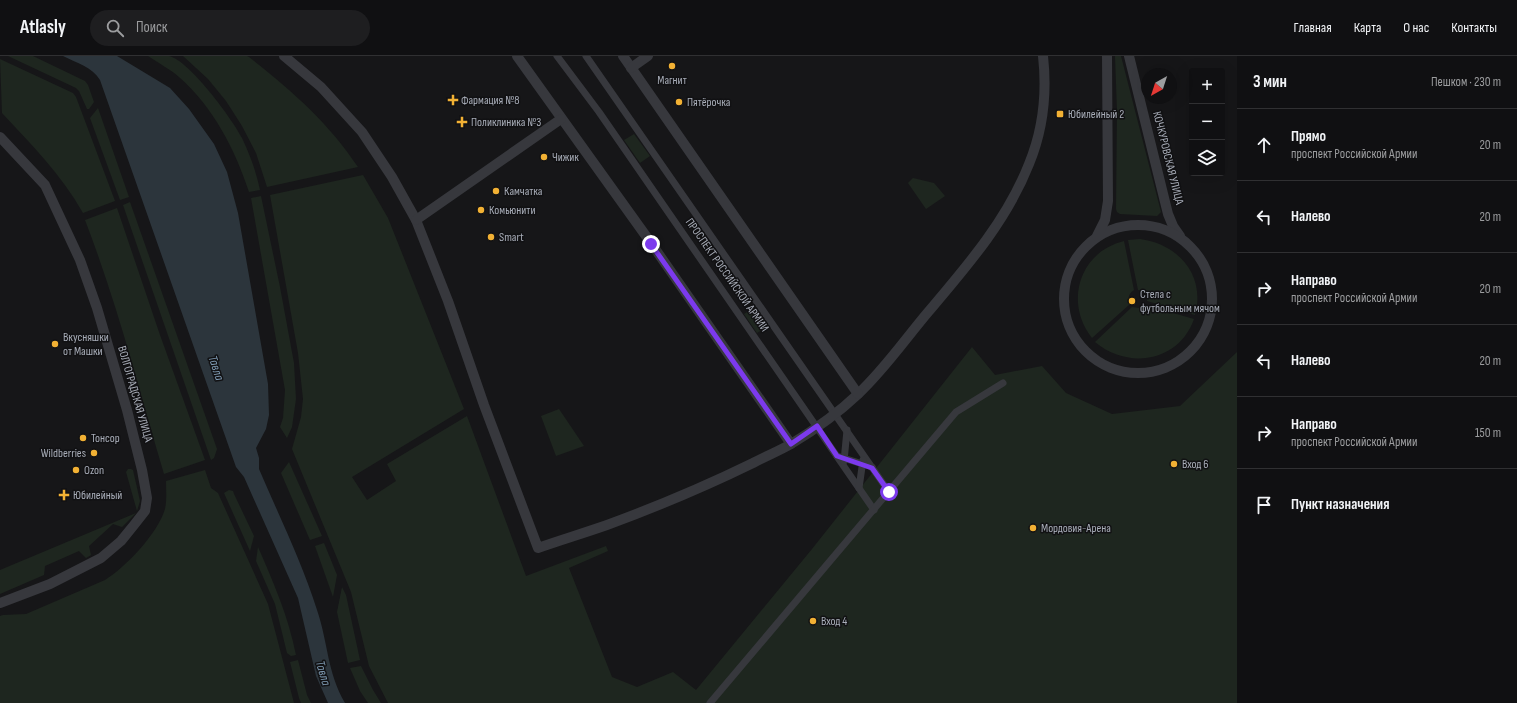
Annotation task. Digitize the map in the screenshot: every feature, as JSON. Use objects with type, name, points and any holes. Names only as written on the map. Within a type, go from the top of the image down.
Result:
[{"type":"street","points":[[284,56],[321,87],[362,132],[392,177],[416,220],[448,301],[484,405],[538,548],[649,509],[731,474],[791,444],[858,394],[885,364],[978,251],[1017,192],[1034,148],[1043,109],[1045,72],[1043,56]]},
{"type":"street","points":[[517,56],[791,444]]},
{"type":"street","name":"ПРОСПЕКТ РОССИЙСКОЙ АРМИИ","points":[[557,56],[599,112],[837,456],[844,462],[874,510]]},
{"type":"street","name":"ПРОСПЕКТ РОССИЙСКОЙ АРМИИ","points":[[586,56],[889,492]]},
{"type":"street","points":[[623,56],[858,394]]},
{"type":"street","points":[[631,68],[648,56]]},
{"type":"street","points":[[1097,236],[1105,220],[1108,201],[1107,56]]},
{"type":"street","name":"КОЧКУРОВСКАЯ УЛИЦА","points":[[1129,56],[1168,214],[1173,226],[1183,240]]},
{"type":"street","points":[[416,220],[561,119]]},
{"type":"street","name":"ВОЛГОГРАДСКАЯ УЛИЦА","points":[[0,137],[45,185],[80,260],[97,308],[126,410],[142,470],[147,498],[145,511],[138,521],[121,541],[101,558],[50,584],[0,603]]},
{"type":"street","points":[[1147,225],[1172,233],[1183,240],[1192,248],[1201,260],[1208,273],[1212,287],[1211,309],[1206,330],[1189,354],[1177,362],[1157,371],[1135,374],[1107,367],[1083,350],[1068,325],[1064,311],[1063,296],[1065,282],[1070,268],[1077,255],[1087,244],[1097,236],[1121,226],[1147,225]]},
{"type":"street","points":[[710,703],[956,412],[1003,384]]},
{"type":"street","points":[[847,430],[844,462],[863,464],[872,468]]},
{"type":"street","points":[[859,488],[864,455]]},
{"type":"shaded area","points":[[8,56],[33,56],[85,81],[94,102],[89,109],[87,109],[79,91],[76,88]]},
{"type":"shaded area","points":[[148,56],[169,56],[178,60],[199,79],[210,92],[230,118],[242,138],[257,176],[260,190],[249,192],[230,145],[222,130],[202,102],[179,77]]},
{"type":"shaded area","points":[[183,56],[249,57],[280,82],[321,121],[334,135],[358,167],[267,187],[256,153],[242,126],[226,101],[208,79]]},
{"type":"shaded area","points":[[1115,56],[1121,56],[1161,212],[1157,216],[1120,214],[1116,209],[1117,111]]},
{"type":"shaded area","points":[[0,59],[73,93],[76,97],[115,201],[83,213],[56,173],[2,113]]},
{"type":"shaded area","points":[[98,108],[129,197],[120,200],[90,118]]},
{"type":"shaded area","points":[[634,134],[650,156],[640,163],[624,140]]},
{"type":"shaded area","points":[[363,175],[388,218],[464,409],[352,477],[367,500],[396,481],[387,464],[467,416],[526,576],[606,546],[608,551],[569,568],[612,677],[637,687],[673,672],[696,690],[812,549],[972,347],[995,375],[1042,366],[1066,393],[1112,414],[1180,406],[1237,352],[1237,703],[388,703],[369,666],[351,592],[292,449],[301,417],[303,399],[298,353],[270,195]]},
{"type":"shaded area","points":[[913,178],[934,183],[945,196],[926,209],[908,183]]},
{"type":"shaded area","points":[[261,196],[294,363],[296,399],[292,427],[287,438],[280,427],[283,418],[285,390],[251,198]]},
{"type":"shaded area","points":[[130,202],[217,449],[214,458],[211,460],[123,205]]},
{"type":"shaded area","points":[[117,208],[160,335],[205,460],[164,474],[117,314],[97,251],[85,220]]},
{"type":"shaded area","points":[[1140,239],[1154,242],[1166,247],[1186,264],[1196,287],[1197,300],[1195,315],[1147,301],[1145,294],[1138,290],[1128,240]]},
{"type":"shaded area","points":[[1124,241],[1134,290],[1129,296],[1130,304],[1092,338],[1083,324],[1079,310],[1078,295],[1081,280],[1087,267],[1096,256],[1109,247]]},
{"type":"shaded area","points":[[1145,305],[1194,319],[1187,333],[1177,345],[1165,353],[1151,357],[1137,358],[1122,356],[1108,351],[1095,342],[1132,307],[1139,308]]},
{"type":"shaded area","points":[[754,308],[767,327],[757,333],[744,314]]},
{"type":"shaded area","points":[[559,409],[584,446],[556,456],[541,416]]},
{"type":"shaded area","points":[[289,462],[322,536],[310,540],[281,473]]},
{"type":"shaded area","points":[[128,469],[133,470],[140,501],[137,511],[126,472]]},
{"type":"shaded area","points":[[205,470],[211,488],[218,493],[268,604],[294,703],[0,703],[0,616],[26,614],[105,580],[122,567],[140,549],[156,528],[166,506],[166,481]]},
{"type":"shaded area","points":[[229,490],[233,491],[254,536],[250,551],[224,493]]},
{"type":"shaded area","points":[[136,513],[122,527],[113,524],[89,546],[91,555],[86,558],[79,551],[45,566],[44,575],[0,594],[0,570]]},
{"type":"shaded area","points":[[324,543],[337,575],[333,597],[315,546]]},
{"type":"shaded area","points":[[258,547],[285,613],[296,655],[291,656],[287,653],[275,604],[256,561]]},
{"type":"shaded area","points":[[342,587],[346,595],[360,660],[348,663],[337,612]]},
{"type":"shaded area","points":[[298,660],[307,695],[311,703],[301,703],[299,698],[290,662]]},
{"type":"shaded area","points":[[361,666],[381,703],[368,703],[360,691],[350,668]]},
{"type":"water","name":"Тавла","points":[[63,56],[117,56],[170,88],[189,109],[214,144],[227,172],[238,213],[268,384],[269,415],[266,429],[256,448],[259,458],[259,469],[311,592],[321,622],[331,668],[345,703],[328,703],[316,676],[298,598],[244,477],[236,467],[100,80],[93,72],[79,63]]},
{"type":"place","name":"Магнит","points":[[672,66]]},
{"type":"place","name":"Фармация №8","points":[[453,100]]},
{"type":"place","name":"Пятёрочка","points":[[679,102]]},
{"type":"place","name":"Юбилейный 2","points":[[1060,114]]},
{"type":"place","name":"Поликлиника №3","points":[[462,122]]},
{"type":"place","name":"Чижик","points":[[544,157]]},
{"type":"place","name":"Камчатка","points":[[496,191]]},
{"type":"place","name":"Комьюнити","points":[[481,210]]},
{"type":"place","name":"Smart","points":[[491,237]]},
{"type":"place","name":"Стела с футбольным мячом","points":[[1132,301]]},
{"type":"place","name":"Вкусняшки от Машки","points":[[55,344]]},
{"type":"place","name":"Тонсор","points":[[83,438]]},
{"type":"place","name":"Wildberries","points":[[94,453]]},
{"type":"place","name":"Вход 6","points":[[1174,464]]},
{"type":"place","name":"Ozon","points":[[76,470]]},
{"type":"place","name":"Юбилейный","points":[[64,495]]},
{"type":"place","name":"Мордовия-Арена","points":[[1033,528]]},
{"type":"place","name":"Вход 4","points":[[813,621]]},
{"type":"route","points":[[651,244],[791,444],[817,426],[837,456],[872,468],[889,492]]}]
